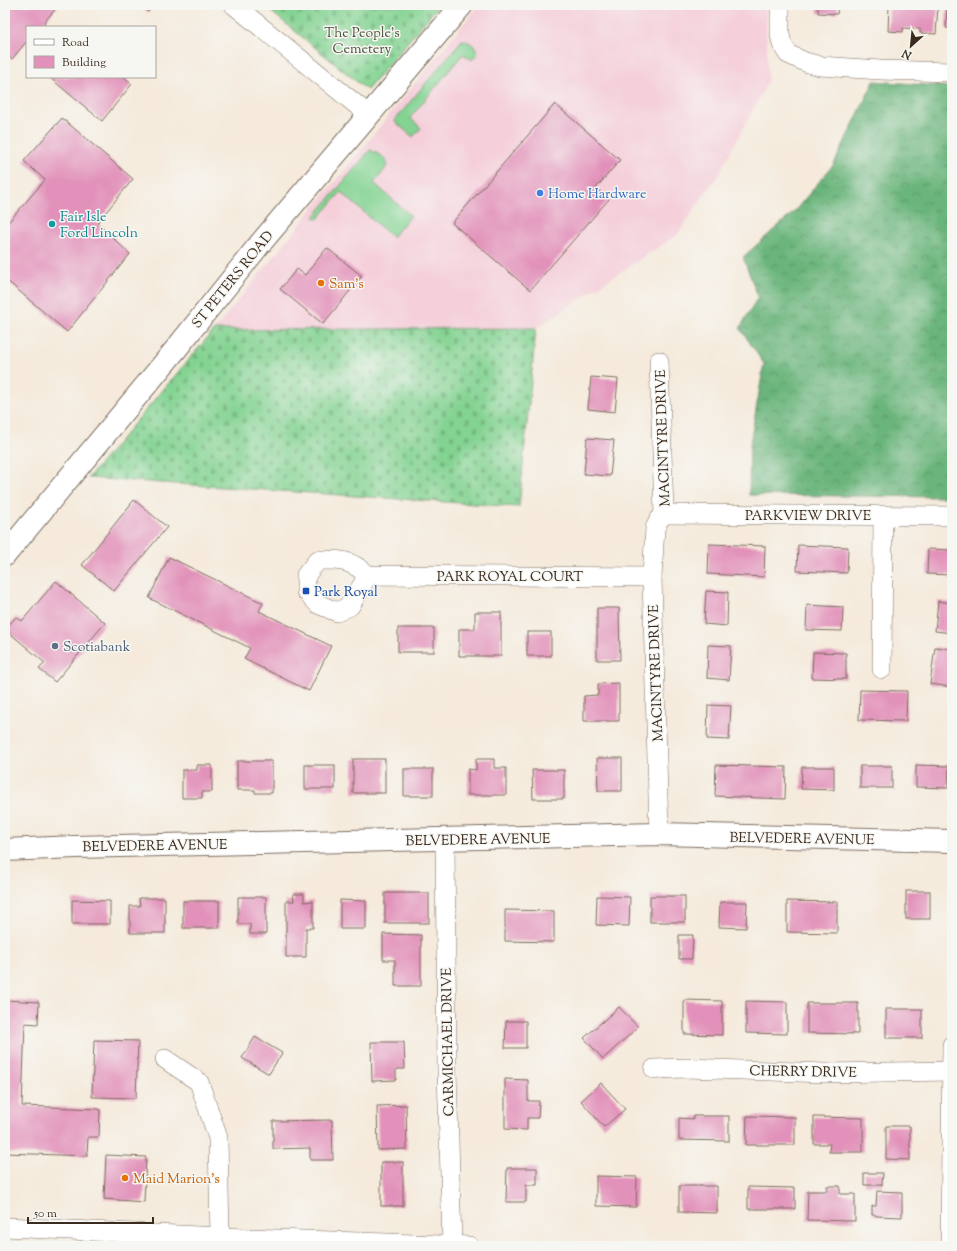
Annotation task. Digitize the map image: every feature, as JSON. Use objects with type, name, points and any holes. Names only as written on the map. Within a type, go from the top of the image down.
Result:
[{"type":"main road","name":"ST PETERS ROAD","points":[[5,555],[171,355],[259,245],[462,5]]},
{"type":"main road","name":"BELVEDERE AVENUE","points":[[5,850],[89,846],[659,834],[952,841]]},
{"type":"street","points":[[234,5],[369,115]]},
{"type":"street","points":[[780,5],[780,35],[782,44],[788,54],[805,62],[820,66],[880,70],[952,72]]},
{"type":"street","name":"MACINTYRE DRIVE","points":[[659,361],[664,514],[658,520],[655,528],[652,577],[659,834]]},
{"type":"street","name":"PARKVIEW DRIVE","points":[[664,514],[952,516]]},
{"type":"street","points":[[882,669],[883,516]]},
{"type":"street","name":"PARK ROYAL COURT","points":[[368,575],[652,577]]},
{"type":"street","name":"CARMICHAEL DRIVE","points":[[445,839],[447,1070],[461,1246]]},
{"type":"street","points":[[950,1246],[952,1045]]},
{"type":"street","points":[[165,1059],[199,1082],[218,1138],[220,1237]]},
{"type":"street","name":"CHERRY DRIVE","points":[[654,1069],[687,1068],[825,1073],[952,1071]]},
{"type":"street","points":[[5,1227],[461,1246]]},
{"type":"shaded area","points":[[479,5],[766,5],[768,81],[719,174],[677,235],[536,328],[214,330]]},
{"type":"green space","name":"The People's Cemetery","points":[[263,5],[439,5],[367,90]]},
{"type":"green space","points":[[462,40],[472,44],[478,53],[472,60],[463,54],[410,118],[421,128],[413,137],[394,121]]},
{"type":"green space","points":[[874,81],[952,87],[952,497],[749,495],[750,444],[764,364],[740,328],[758,297],[743,257],[793,213],[834,164]]},
{"type":"green space","points":[[370,150],[387,161],[386,168],[374,183],[411,216],[392,237],[341,192],[317,220],[314,217]]},
{"type":"green space","points":[[536,328],[519,507],[88,478],[214,330]]},
{"type":"building","points":[[5,5],[59,5],[44,22],[45,24],[43,26],[26,26],[26,42],[12,59],[5,54]]},
{"type":"building","points":[[139,5],[154,5],[148,12]]},
{"type":"building","points":[[818,5],[838,5],[837,14],[818,13]]},
{"type":"building","points":[[889,5],[938,5],[936,34],[920,33],[920,29],[903,28],[903,32],[888,31]]},
{"type":"building","points":[[947,5],[952,5],[952,29],[946,28]]},
{"type":"building","points":[[50,78],[125,78],[132,84],[102,121]]},
{"type":"building","name":"Home Hardware","points":[[555,104],[620,160],[596,188],[609,199],[530,290],[452,223]]},
{"type":"building","name":"Fair Isle Ford Lincoln","points":[[62,118],[133,179],[97,223],[130,254],[67,332],[5,279],[5,226],[45,180],[24,161]]},
{"type":"building","name":"Sam's","points":[[327,248],[362,276],[323,324],[280,289],[297,269],[305,275]]},
{"type":"building","points":[[591,377],[618,379],[615,412],[588,409]]},
{"type":"building","points":[[587,438],[614,440],[610,476],[584,474]]},
{"type":"building","points":[[134,500],[167,527],[114,591],[82,565]]},
{"type":"building","points":[[709,544],[765,546],[764,577],[708,574]]},
{"type":"building","points":[[798,545],[848,547],[847,573],[797,571]]},
{"type":"building","points":[[928,549],[952,550],[952,575],[927,574]]},
{"type":"building","points":[[169,557],[263,603],[259,611],[331,646],[309,691],[244,659],[250,648],[149,598]]},
{"type":"building","name":"Scotiabank","points":[[56,581],[105,623],[55,682],[39,669],[45,663],[5,629],[16,617],[22,621]]},
{"type":"building","points":[[706,591],[728,592],[727,626],[704,624]]},
{"type":"building","points":[[938,601],[952,603],[952,633],[935,631]]},
{"type":"building","points":[[807,605],[843,607],[842,631],[806,630]]},
{"type":"building","points":[[597,608],[619,608],[620,660],[597,660]]},
{"type":"building","points":[[475,612],[501,612],[501,656],[459,656],[459,629],[475,629]]},
{"type":"building","points":[[398,628],[434,628],[434,652],[398,652]]},
{"type":"building","points":[[527,632],[551,632],[551,656],[527,656]]},
{"type":"building","points":[[708,645],[731,646],[729,680],[707,678]]},
{"type":"building","points":[[935,647],[952,649],[952,687],[930,684]]},
{"type":"building","points":[[813,652],[846,653],[846,679],[812,678]]},
{"type":"building","points":[[619,683],[619,721],[584,721],[584,696],[598,695],[598,684]]},
{"type":"building","points":[[860,690],[907,691],[906,721],[859,720]]},
{"type":"building","points":[[708,705],[731,706],[729,740],[707,739]]},
{"type":"building","points":[[597,758],[622,758],[622,791],[598,791]]},
{"type":"building","points":[[353,759],[385,759],[385,793],[353,793]]},
{"type":"building","points":[[476,759],[494,759],[494,768],[506,768],[506,795],[468,795],[468,769],[476,770]]},
{"type":"building","points":[[237,761],[272,761],[272,793],[255,793],[255,790],[237,790]]},
{"type":"building","points":[[197,765],[212,765],[212,792],[202,792],[202,798],[182,798],[182,770],[197,770]]},
{"type":"building","points":[[305,765],[335,765],[335,789],[305,789]]},
{"type":"building","points":[[716,765],[786,767],[785,799],[715,796]]},
{"type":"building","points":[[916,765],[949,766],[948,788],[916,787]]},
{"type":"building","points":[[860,766],[892,766],[892,788],[860,788]]},
{"type":"building","points":[[802,767],[834,767],[834,790],[801,789]]},
{"type":"building","points":[[404,769],[433,769],[433,796],[404,796]]},
{"type":"building","points":[[532,770],[564,770],[564,799],[533,799]]},
{"type":"building","points":[[906,891],[930,891],[930,919],[906,919]]},
{"type":"building","points":[[385,893],[429,893],[429,923],[385,923]]},
{"type":"building","points":[[293,894],[304,894],[304,902],[313,901],[313,928],[306,928],[306,957],[286,957],[286,901],[294,901]]},
{"type":"building","points":[[597,896],[630,897],[629,926],[596,925]]},
{"type":"building","points":[[650,896],[685,896],[685,922],[650,922]]},
{"type":"building","points":[[238,897],[266,897],[266,934],[250,934],[250,924],[238,924]]},
{"type":"building","points":[[139,898],[165,898],[165,933],[130,933],[130,906],[140,906]]},
{"type":"building","points":[[72,900],[110,901],[110,924],[72,924]]},
{"type":"building","points":[[340,900],[366,901],[366,929],[340,929]]},
{"type":"building","points":[[183,901],[219,901],[219,928],[183,928]]},
{"type":"building","points":[[787,901],[837,902],[837,933],[787,932]]},
{"type":"building","points":[[720,902],[747,902],[746,928],[719,927]]},
{"type":"building","points":[[505,910],[554,911],[554,942],[505,941]]},
{"type":"building","points":[[383,934],[421,935],[421,986],[395,986],[395,960],[383,960]]},
{"type":"building","points":[[679,935],[693,935],[692,959],[679,959]]},
{"type":"building","points":[[5,1000],[39,1002],[38,1024],[25,1023],[22,1106],[100,1109],[99,1137],[88,1137],[87,1156],[5,1153]]},
{"type":"building","points":[[684,1000],[722,1001],[722,1035],[684,1034]]},
{"type":"building","points":[[746,1001],[787,1002],[787,1034],[746,1033]]},
{"type":"building","points":[[807,1003],[858,1003],[858,1034],[807,1033]]},
{"type":"building","points":[[619,1007],[638,1027],[603,1059],[584,1038]]},
{"type":"building","points":[[886,1009],[922,1009],[922,1038],[886,1038]]},
{"type":"building","points":[[506,1021],[526,1021],[526,1048],[505,1048]]},
{"type":"building","points":[[255,1037],[282,1053],[269,1074],[242,1058]]},
{"type":"building","points":[[94,1040],[138,1041],[136,1098],[92,1097]]},
{"type":"building","points":[[371,1042],[404,1042],[405,1069],[396,1069],[396,1080],[372,1081]]},
{"type":"building","points":[[505,1079],[528,1080],[528,1101],[539,1101],[538,1118],[527,1118],[527,1130],[505,1129]]},
{"type":"building","points":[[601,1083],[625,1109],[604,1127],[581,1101]]},
{"type":"building","points":[[406,1105],[407,1149],[378,1150],[377,1106]]},
{"type":"building","points":[[693,1116],[729,1116],[729,1141],[679,1140],[679,1118],[693,1119]]},
{"type":"building","points":[[747,1116],[795,1117],[795,1145],[746,1145]]},
{"type":"building","points":[[814,1117],[863,1118],[863,1152],[829,1152],[830,1144],[814,1144]]},
{"type":"building","points":[[332,1120],[333,1160],[310,1160],[310,1148],[273,1149],[273,1121]]},
{"type":"building","points":[[886,1126],[910,1126],[910,1160],[886,1159]]},
{"type":"building","name":"Maid Marion's","points":[[106,1155],[146,1157],[144,1202],[104,1199]]},
{"type":"building","points":[[381,1162],[403,1162],[403,1206],[381,1206]]},
{"type":"building","points":[[507,1168],[537,1168],[537,1185],[526,1185],[526,1202],[506,1202]]},
{"type":"building","points":[[864,1173],[883,1173],[882,1185],[864,1185]]},
{"type":"building","points":[[596,1176],[637,1177],[636,1207],[596,1206]]},
{"type":"building","points":[[679,1186],[717,1186],[717,1213],[679,1212]]},
{"type":"building","points":[[827,1186],[840,1186],[840,1194],[855,1194],[855,1221],[807,1220],[808,1191],[827,1191]]},
{"type":"building","points":[[748,1187],[795,1188],[795,1209],[748,1209]]},
{"type":"building","points":[[877,1191],[902,1192],[902,1217],[872,1215],[872,1206],[876,1206]]},
{"type":"place","name":"Home Hardware","points":[[540,193]]},
{"type":"place","name":"Fair Isle Ford Lincoln","points":[[52,224]]},
{"type":"place","name":"Sam's","points":[[321,283]]},
{"type":"place","name":"Park Royal","points":[[306,591]]},
{"type":"place","name":"Scotiabank","points":[[55,646]]},
{"type":"place","name":"Maid Marion's","points":[[125,1178]]}]
